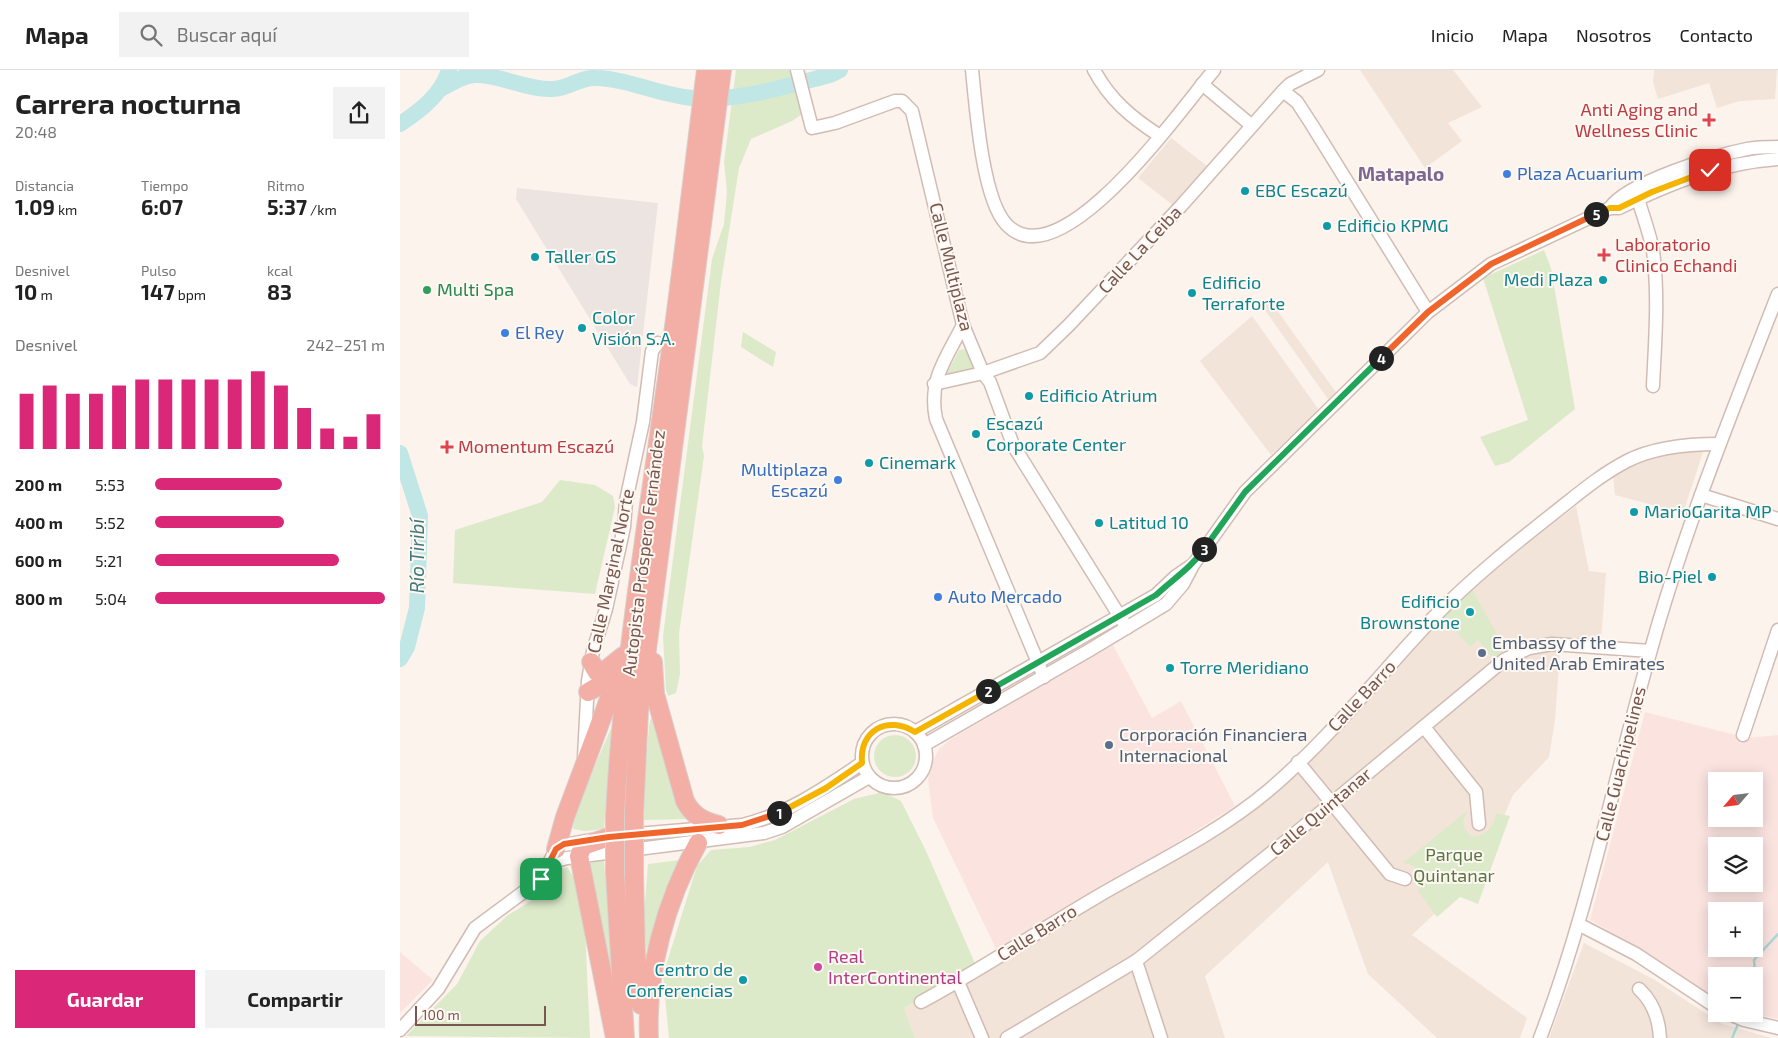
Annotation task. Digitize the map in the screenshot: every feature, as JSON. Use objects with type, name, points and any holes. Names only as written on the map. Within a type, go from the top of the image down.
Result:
[{"type":"highway","name":"Autopista Próspero Fernández","points":[[644,1038],[636,956],[634,874],[634,814],[639,710],[704,149],[706,70]]},
{"type":"highway","name":"Autopista Próspero Fernández","points":[[625,1038],[615,873],[614,815],[617,764],[643,549],[681,285],[704,149],[722,70]]},
{"type":"highway","points":[[615,1038],[583,880],[564,854],[565,817],[619,674],[643,549]]},
{"type":"highway","points":[[654,589],[655,694],[670,751],[685,801],[691,813],[704,821],[720,825]]},
{"type":"highway","points":[[591,662],[597,672],[603,672],[623,656]]},
{"type":"highway","points":[[588,692],[619,674]]},
{"type":"highway","points":[[564,854],[609,837]]},
{"type":"highway","points":[[649,1038],[649,989],[653,969],[672,898],[684,869],[698,843]]},
{"type":"street","name":"Calle Multiplaza","points":[[797,70],[812,128],[835,123],[895,100],[902,101],[912,111],[963,325],[983,372],[990,382],[1013,445],[1128,628]]},
{"type":"street","points":[[972,70],[985,167],[996,208],[1006,225],[1021,235],[1031,237],[1046,235],[1074,222],[1113,190],[1214,70]]},
{"type":"street","points":[[1094,70],[1103,88],[1119,106],[1160,136]]},
{"type":"street","name":"Calle La Ceiba","points":[[934,384],[983,372],[1040,353],[1182,206],[1283,91],[1290,84],[1318,70]]},
{"type":"street","points":[[1202,84],[1251,126]]},
{"type":"street","points":[[1283,91],[1296,102],[1312,126],[1428,312]]},
{"type":"street","points":[[1610,208],[1616,200],[1647,182],[1689,166],[1748,149],[1778,146]]},
{"type":"street","points":[[924,745],[1044,677],[1166,604],[1183,584],[1193,565],[1245,492],[1428,312],[1491,264],[1610,208],[1619,208],[1710,170],[1747,161],[1778,159]]},
{"type":"street","points":[[1638,199],[1649,235],[1654,268],[1656,305],[1653,386]]},
{"type":"street","name":"Calle Guachipelines","points":[[1540,1038],[1580,925],[1650,651],[1719,444],[1778,294]]},
{"type":"street","points":[[963,325],[934,384],[933,406],[936,419],[1044,677]]},
{"type":"street","name":"Calle Marginal Norte","points":[[583,772],[591,662],[606,609],[618,554],[626,501],[643,422],[652,350],[658,343]]},
{"type":"street","name":"Calle Barro","points":[[921,1002],[958,982],[1050,924],[1167,858],[1234,816],[1269,790],[1330,732],[1434,617],[1485,567],[1596,480],[1628,460],[1645,454],[1690,444],[1719,444]]},
{"type":"street","points":[[1701,495],[1778,519]]},
{"type":"street","points":[[915,732],[1156,595],[1175,577],[1193,565]]},
{"type":"street","points":[[1743,735],[1775,652],[1778,630]]},
{"type":"street","name":"Calle Quintanar","points":[[1007,1038],[1136,961],[1331,804],[1504,660],[1529,648],[1552,644],[1650,651]]},
{"type":"street","points":[[897,724],[915,732],[924,745],[926,763],[923,771],[911,784],[897,789],[886,788],[877,784],[869,777],[862,763],[863,746],[867,738],[879,727],[897,724]]},
{"type":"street","points":[[1424,727],[1476,792],[1480,824]]},
{"type":"street","points":[[1298,762],[1390,874],[1404,879]]},
{"type":"street","points":[[609,837],[720,825],[742,825],[777,814],[826,788],[862,763]]},
{"type":"street","points":[[400,1030],[438,989],[475,928],[541,879],[564,854],[698,843],[764,833],[782,827],[869,777]]},
{"type":"street","points":[[1580,925],[1636,954],[1708,1001]]},
{"type":"street","points":[[1136,961],[1161,1038]]},
{"type":"street","points":[[653,969],[658,1038]]},
{"type":"street","points":[[958,982],[982,1038]]},
{"type":"street","points":[[1639,988],[1648,998],[1655,1012],[1659,1024],[1660,1038]]},
{"type":"street","points":[[1755,1022],[1778,1028]]},
{"type":"shaded area","points":[[1360,70],[1453,70],[1482,107],[1448,123],[1462,141],[1425,168]]},
{"type":"shaded area","points":[[1654,70],[1777,70],[1775,99],[1740,101],[1717,108],[1709,83],[1658,99],[1653,82]]},
{"type":"shaded area","points":[[1171,138],[1207,166],[1174,206],[1138,178]]},
{"type":"shaded area","points":[[517,188],[658,203],[637,387],[630,384],[516,199]]},
{"type":"shaded area","points":[[1269,299],[1338,395],[1330,402],[1262,306]]},
{"type":"shaded area","points":[[1252,316],[1319,410],[1271,455],[1200,361]]},
{"type":"shaded area","points":[[1704,449],[1683,513],[1615,495],[1613,474],[1646,458],[1687,450]]},
{"type":"shaded area","points":[[1576,506],[1589,571],[1606,573],[1601,641],[1561,638],[1555,720],[1549,757],[1513,795],[1480,871],[1412,935],[1527,1018],[1520,1038],[1437,1038],[1368,974],[1328,862],[1205,976],[1225,1038],[915,1038],[904,1008],[1051,930],[1199,847],[1294,774],[1387,679],[1438,618],[1513,555]]},
{"type":"shaded area","points":[[1113,645],[1152,718],[1181,701],[1235,806],[997,951],[933,818],[928,779],[933,761],[939,749],[951,739]]},
{"type":"shaded area","points":[[1645,712],[1748,738],[1778,735],[1778,1019],[1763,1016],[1763,967],[1708,967],[1708,995],[1664,964],[1590,920]]},
{"type":"shaded area","points":[[1584,943],[1653,979],[1708,1015],[1708,1022],[1719,1022],[1771,1038],[1549,1038]]},
{"type":"shaded area","points":[[400,952],[433,980],[400,1013]]},
{"type":"green space","points":[[736,70],[794,70],[805,112],[792,121],[751,139],[739,168],[721,282],[702,446],[704,456],[679,634],[680,674],[676,693],[668,696],[663,636],[712,259],[724,224],[727,192],[724,162]]},
{"type":"green space","points":[[1544,250],[1551,268],[1575,409],[1509,462],[1495,466],[1480,437],[1528,420],[1483,278]]},
{"type":"green space","points":[[743,332],[776,352],[773,367],[741,347]]},
{"type":"green space","points":[[966,349],[975,366],[974,371],[950,377],[947,373],[959,350]]},
{"type":"green space","points":[[560,480],[595,485],[613,496],[615,507],[595,594],[453,583],[455,530],[542,502]]},
{"type":"green space","points":[[1472,589],[1505,649],[1494,659],[1478,640],[1470,647],[1442,615]]},
{"type":"green space","points":[[652,712],[689,819],[643,820],[642,812],[649,727]]},
{"type":"green space","points":[[612,726],[604,829],[585,831],[573,829],[575,812]]},
{"type":"green space","points":[[891,735],[899,735],[910,741],[916,756],[910,771],[899,777],[891,777],[880,771],[874,760],[874,752],[880,741]]},
{"type":"green space","points":[[883,792],[901,801],[926,851],[977,968],[904,1008],[915,1038],[669,1038],[663,975],[697,866],[711,850],[749,847],[775,840],[854,799]]},
{"type":"green space","name":"Parque Quintanar","points":[[1467,811],[1463,822],[1464,828],[1471,836],[1485,833],[1491,826],[1496,813],[1510,816],[1478,904],[1460,897],[1437,917],[1418,891],[1422,881],[1420,872],[1414,866],[1403,863]]},
{"type":"green space","points":[[680,860],[647,957],[644,916],[648,864]]},
{"type":"green space","points":[[595,861],[604,861],[610,934],[612,995],[586,865]]},
{"type":"green space","points":[[567,867],[578,884],[585,929],[590,1038],[406,1036],[457,984],[480,941],[508,915],[541,895],[555,870]]},
{"type":"waterway","name":"Río Tiribí","points":[[400,124],[422,108],[436,94],[446,79],[449,70]]},
{"type":"waterway","points":[[439,90],[473,75],[487,76],[543,89],[564,87],[584,79],[596,78],[620,81],[668,94],[709,99],[762,92],[830,75],[840,70]]},
{"type":"waterway","name":"Río Tiribí","points":[[400,453],[420,516],[417,608],[407,647],[400,659]]},
{"type":"waterway","points":[[1755,967],[1754,960],[1778,934]]},
{"type":"waterway","points":[[1732,1038],[1739,1022]]},
{"type":"place","name":"Anti Aging and Wellness Clinic","points":[[1709,120]]},
{"type":"place","name":"Plaza Acuarium","points":[[1507,174]]},
{"type":"place","name":"EBC Escazú","points":[[1245,191]]},
{"type":"place","name":"Edificio KPMG","points":[[1327,226]]},
{"type":"place","name":"Laboratorio Clinico Echandi","points":[[1604,255]]},
{"type":"place","name":"Taller GS","points":[[535,257]]},
{"type":"place","name":"Medi Plaza","points":[[1603,280]]},
{"type":"place","name":"Multi Spa","points":[[427,290]]},
{"type":"place","name":"Edificio Terraforte","points":[[1192,293]]},
{"type":"place","name":"Color Visión S.A.","points":[[582,328]]},
{"type":"place","name":"El Rey","points":[[505,333]]},
{"type":"place","name":"Edificio Atrium","points":[[1029,396]]},
{"type":"place","name":"Escazú Corporate Center","points":[[976,434]]},
{"type":"place","name":"Momentum Escazú","points":[[447,447]]},
{"type":"place","name":"Cinemark","points":[[869,463]]},
{"type":"place","name":"Multiplaza Escazú","points":[[838,480]]},
{"type":"place","name":"MarioGarita MP","points":[[1634,512]]},
{"type":"place","name":"Latitud 10","points":[[1099,523]]},
{"type":"place","name":"Bio-Piel","points":[[1712,577]]},
{"type":"place","name":"Auto Mercado","points":[[938,597]]},
{"type":"place","name":"Edificio Brownstone","points":[[1470,612]]},
{"type":"place","name":"Embassy of the United Arab Emirates","points":[[1482,653]]},
{"type":"place","name":"Torre Meridiano","points":[[1170,668]]},
{"type":"place","name":"Corporación Financiera Internacional","points":[[1109,745]]},
{"type":"place","name":"Real InterContinental","points":[[818,967]]},
{"type":"place","name":"Centro de Conferencias","points":[[743,980]]},
{"type":"district","name":"Matapalo","points":[[1401,174]]},
{"type":"route","points":[[541,879],[556,849],[564,844],[609,837],[720,825],[742,825],[757,822],[777,814],[826,788],[862,763],[861,754],[863,746],[872,732],[879,727],[897,724],[907,726],[915,732],[1156,595],[1175,577],[1193,565],[1245,492],[1428,312],[1491,264],[1521,248],[1610,208],[1619,208],[1652,192],[1710,170]]}]
